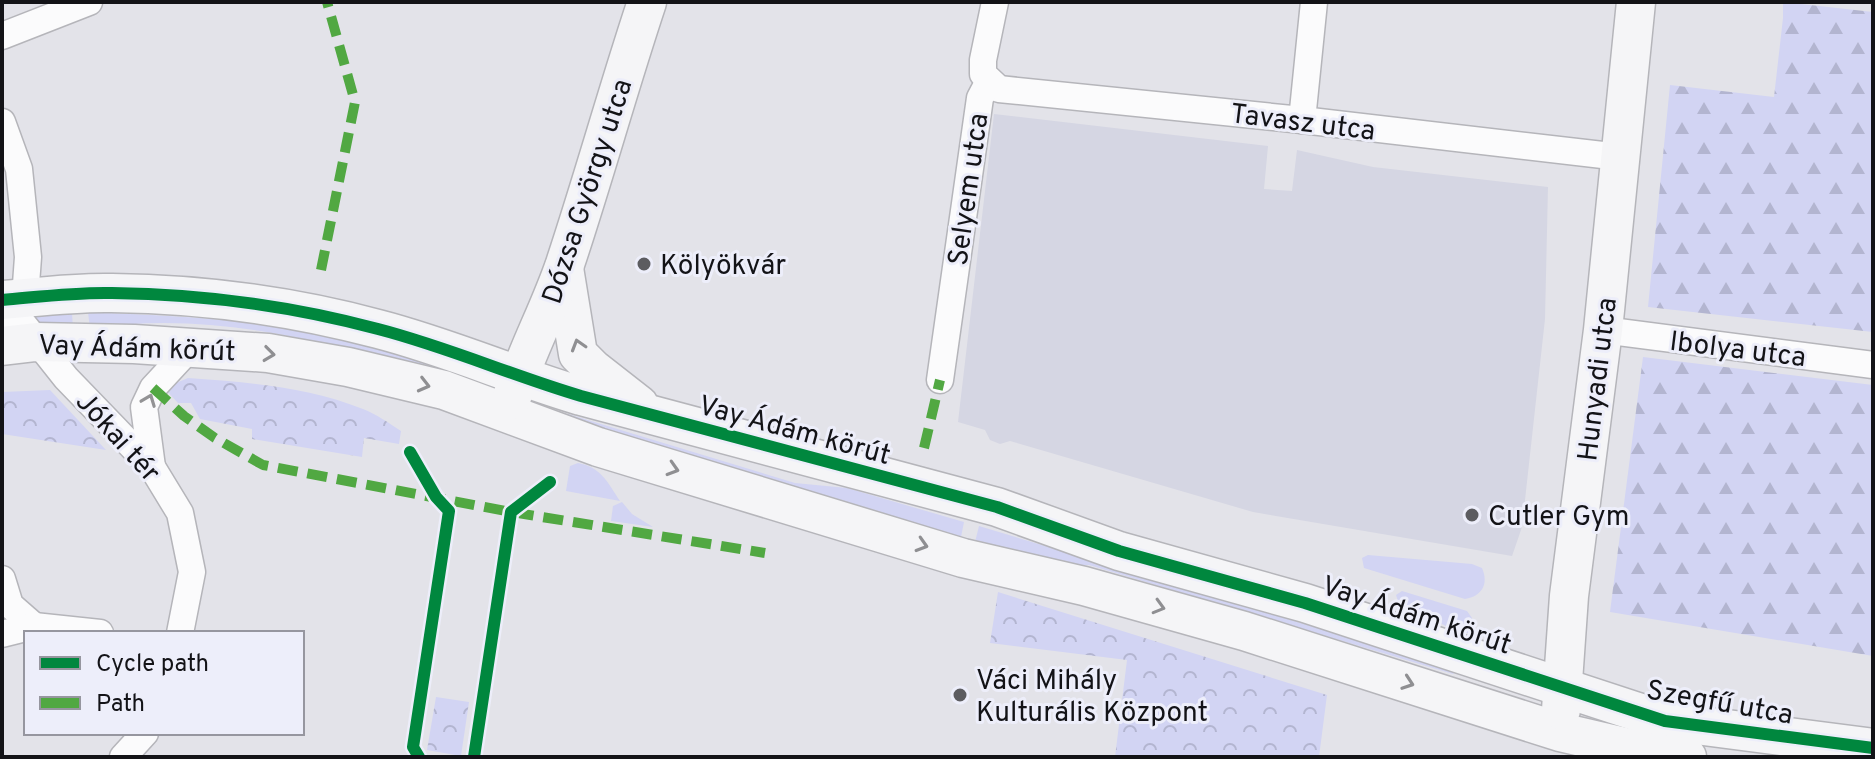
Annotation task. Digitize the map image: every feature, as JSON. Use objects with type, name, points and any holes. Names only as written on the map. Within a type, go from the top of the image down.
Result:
[{"type":"street","points":[[2,36],[89,2]]},
{"type":"street","name":"Dózsa György utca","points":[[507,414],[518,377],[533,348],[564,267],[647,2]]},
{"type":"street","name":"Selyem utca","points":[[940,380],[980,98],[989,81],[983,74],[983,60],[995,2]]},
{"type":"street","points":[[1302,120],[1314,2]]},
{"type":"street","name":"Hunyadi utca","points":[[1559,744],[1569,596],[1603,330],[1636,2]]},
{"type":"street","name":"Tavasz utca","points":[[989,81],[999,89],[1620,157]]},
{"type":"street","points":[[2,122],[19,169],[28,257],[11,319]]},
{"type":"street","points":[[564,267],[578,354],[654,416]]},
{"type":"street","name":"Vay Ádám körút","points":[[11,319],[112,293],[209,299],[296,310],[379,329],[471,357],[518,377],[997,507],[1119,551],[1305,603],[1562,686]]},
{"type":"street","name":"Vay Ádám körút","points":[[11,319],[191,347],[268,353],[348,367],[444,390],[598,447],[963,558],[1084,586],[1244,631],[1559,744]]},
{"type":"street","name":"Jókai tér","points":[[11,319],[152,467],[180,513],[192,572],[180,631]]},
{"type":"street","name":"Ibolya utca","points":[[1603,330],[1873,365]]},
{"type":"street","points":[[152,467],[144,407],[153,388],[191,347]]},
{"type":"street","points":[[2,579],[10,605],[34,626]]},
{"type":"street","points":[[2,634],[34,626],[81,631]]},
{"type":"street","name":"Szegfű utca","points":[[1562,686],[1665,721],[1873,748]]},
{"type":"street","points":[[123,757],[143,735]]},
{"type":"street","points":[[1559,744],[1687,757]]},
{"type":"shaded area","points":[[994,114],[1268,146],[1264,189],[1292,191],[1297,150],[1373,167],[1548,187],[1545,319],[1522,527],[1512,556],[1253,512],[1010,441],[1000,444],[990,440],[985,430],[958,422]]},
{"type":"green space","points":[[1783,2],[1873,12],[1873,332],[1648,307],[1670,85],[1774,97]]},
{"type":"green space","points":[[88,312],[278,327],[368,347],[457,371],[460,375],[457,377],[321,343],[229,327],[183,323],[90,329]]},
{"type":"green space","points":[[72,313],[73,329],[42,329],[24,315]]},
{"type":"green space","points":[[1643,357],[1873,385],[1873,656],[1610,612]]},
{"type":"green space","points":[[188,378],[232,381],[321,395],[373,413],[401,431],[399,444],[364,438],[362,457],[252,439],[252,429],[200,419],[191,403],[178,403],[164,388]]},
{"type":"green space","points":[[50,390],[106,450],[2,434],[2,392]]},
{"type":"green space","points":[[568,414],[795,483],[847,488],[964,522],[961,537],[567,420],[565,416]]},
{"type":"green space","points":[[578,463],[598,472],[620,501],[566,491],[570,466]]},
{"type":"green space","points":[[622,502],[632,514],[653,527],[611,521],[613,506]]},
{"type":"green space","points":[[979,526],[1457,670],[1453,674],[1089,565],[1062,567],[975,542]]},
{"type":"green space","points":[[1368,555],[1472,564],[1482,568],[1484,584],[1480,592],[1465,599],[1364,568],[1362,558]]},
{"type":"green space","points":[[1402,591],[1467,611],[1472,618],[1468,633],[1442,624],[1398,601],[1396,595]]},
{"type":"green space","points":[[998,592],[1327,695],[1319,757],[1115,757],[1127,660],[990,643]]},
{"type":"green space","points":[[436,697],[469,702],[461,756],[427,750]]},
{"type":"marked path","points":[[321,270],[355,102],[327,2]]},
{"type":"marked path","points":[[924,448],[940,380]]},
{"type":"marked path","points":[[153,388],[215,438],[263,465],[511,512],[765,553]]},
{"type":"cycle path","points":[[2,300],[98,293],[179,296],[280,308],[346,321],[430,344],[581,396],[997,507],[1119,551],[1305,603],[1665,721],[1873,748]]},
{"type":"cycle path","points":[[410,452],[436,497],[449,511],[413,747],[419,757]]},
{"type":"cycle path","points":[[474,757],[511,512],[550,482]]},
{"type":"place","name":"Kölyökvár","points":[[644,264]]},
{"type":"place","name":"Cutler Gym","points":[[1472,515]]},
{"type":"place","name":"Váci Mihály Kulturális Központ","points":[[960,695]]}]
